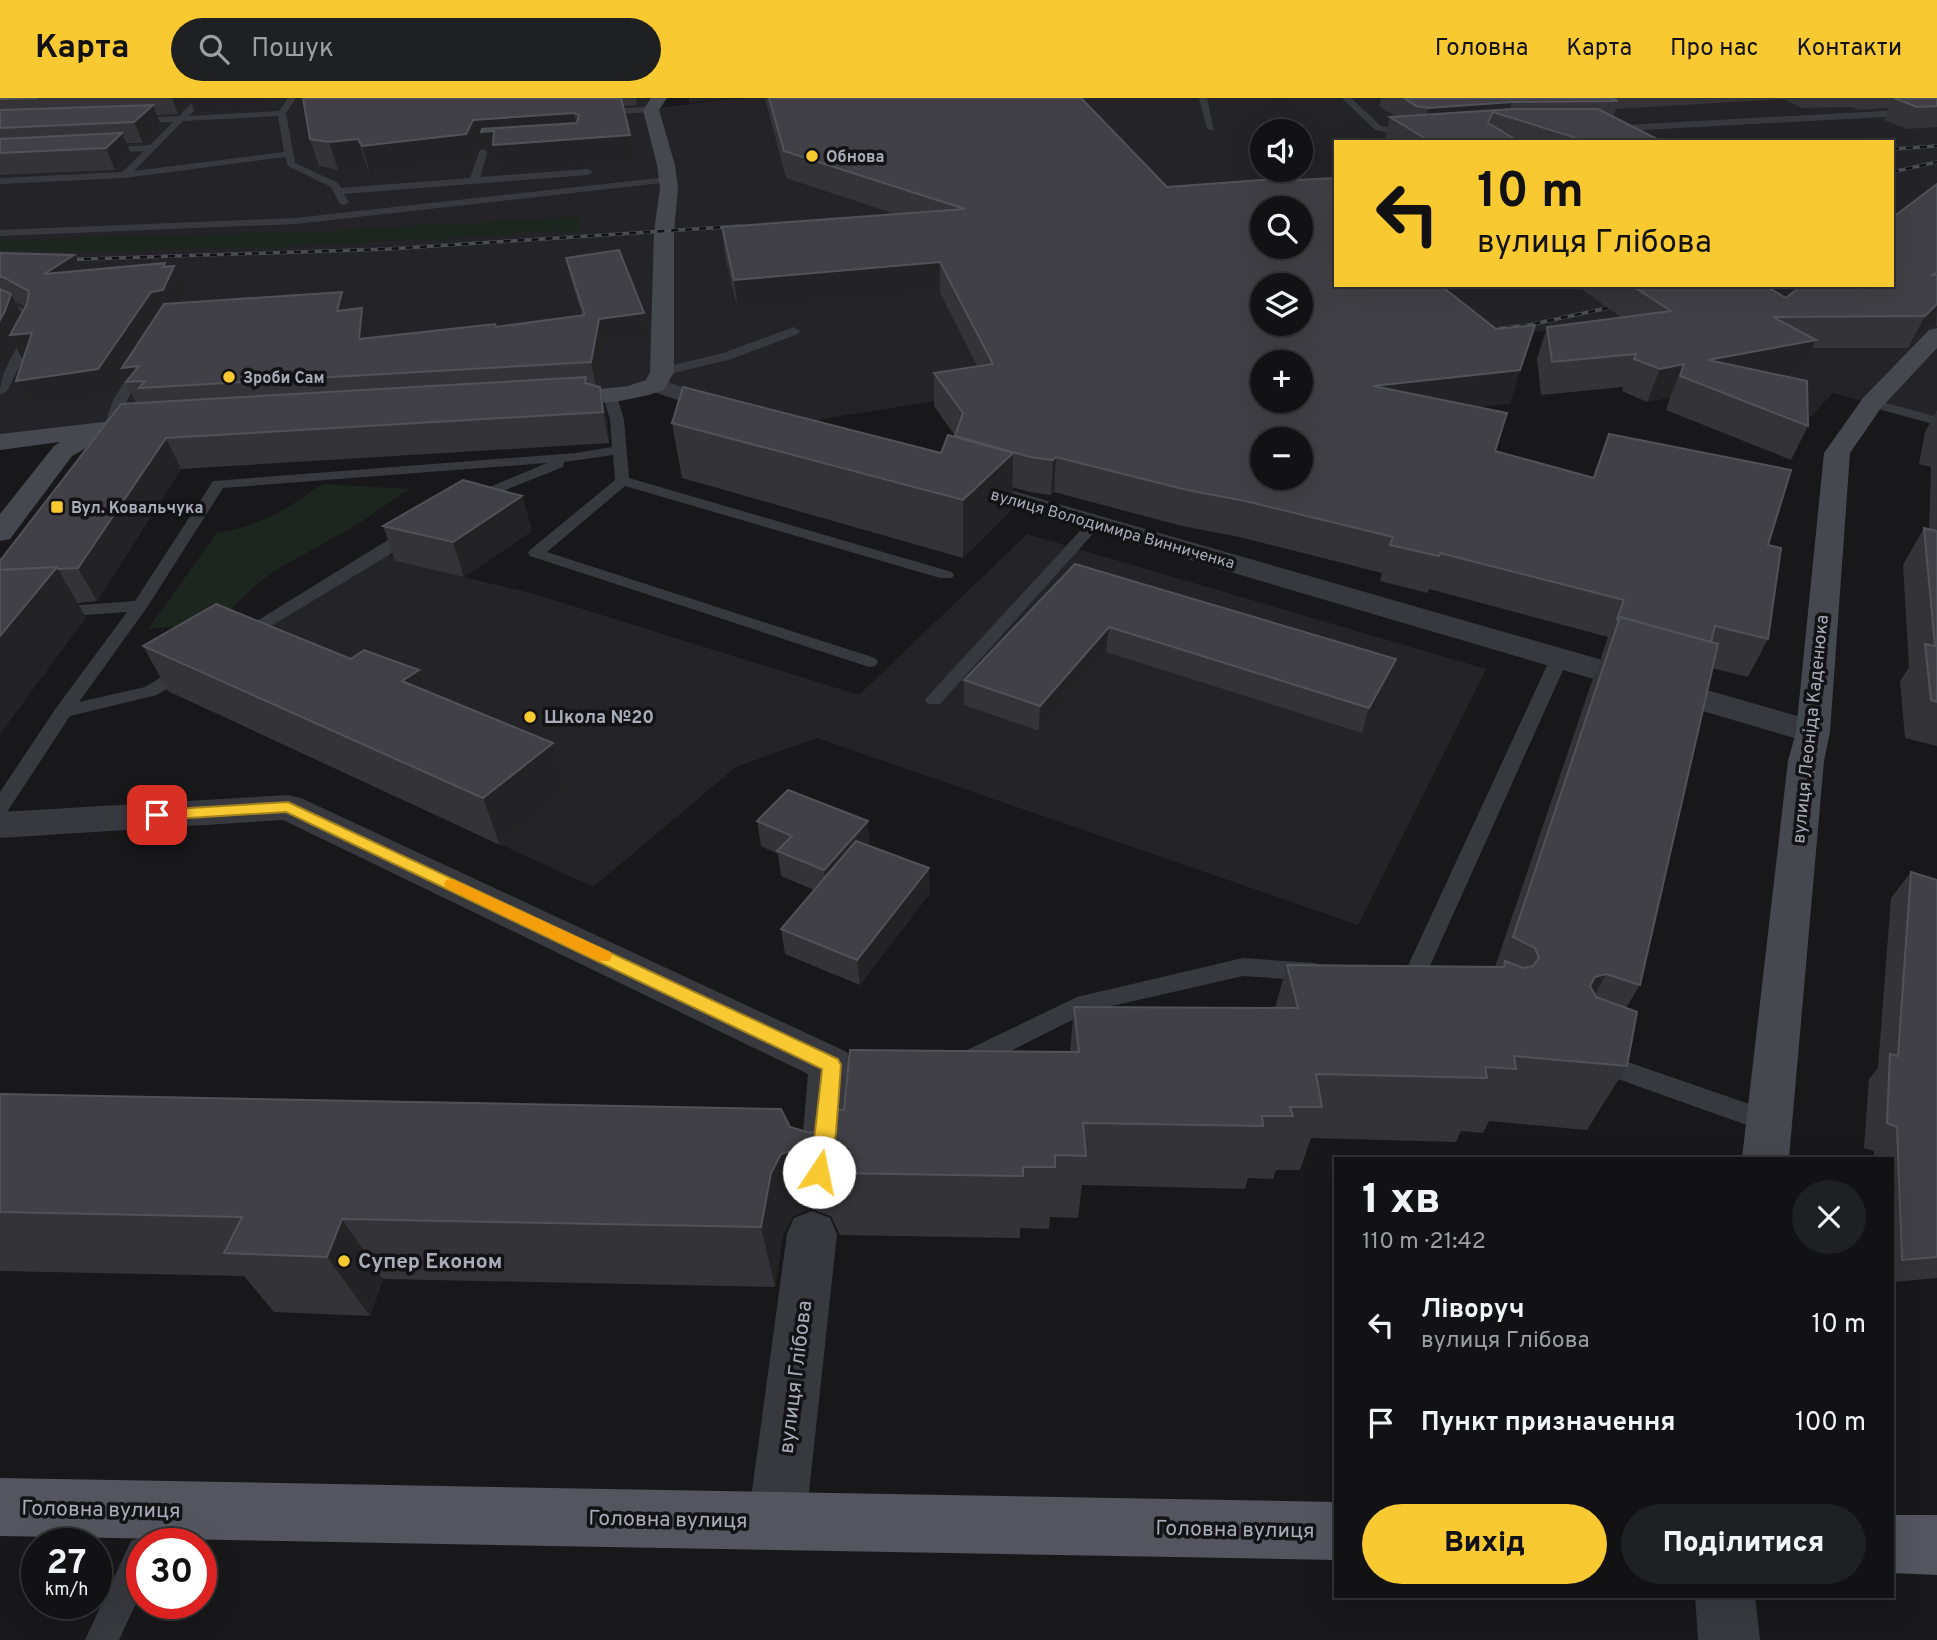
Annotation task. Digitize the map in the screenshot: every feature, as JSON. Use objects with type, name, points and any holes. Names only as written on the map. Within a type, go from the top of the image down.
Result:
[{"type":"main road","points":[[528,401],[632,393],[659,378],[668,184],[655,104]]},
{"type":"main road","name":"вулиця Леоніда Каденюка","points":[[1767,1140],[1806,761],[1813,732],[1837,453],[1872,403],[1937,335]]},
{"type":"main road","points":[[0,442],[185,421]]},
{"type":"main road","points":[[0,533],[63,451],[81,439],[110,428]]},
{"type":"main road","points":[[0,458],[41,437]]},
{"type":"main road","name":"Головна вулиця","points":[[0,1507],[126,1531]]},
{"type":"main road","name":"Головна вулиця","points":[[217,1533],[777,1521],[1334,1531]]},
{"type":"main road","points":[[1894,1544],[1937,1545]]},
{"type":"street","points":[[659,378],[751,418]]},
{"type":"street","name":"вулиця Володимира Винниченка","points":[[935,476],[1813,732]]},
{"type":"street","points":[[0,825],[288,807],[845,1064],[813,1133],[819,1172]]},
{"type":"street","name":"вулиця Глібова","points":[[777,1521],[812,1234]]},
{"type":"street","points":[[1725,1598],[1729,1640]]},
{"type":"lane","points":[[125,175],[202,98]]},
{"type":"lane","points":[[292,98],[282,113],[291,164],[335,185],[344,203],[343,215]]},
{"type":"lane","points":[[1203,98],[1211,129]]},
{"type":"lane","points":[[1346,98],[1378,128],[1423,135]]},
{"type":"lane","points":[[592,113],[655,104]]},
{"type":"lane","points":[[1602,129],[1937,111]]},
{"type":"lane","points":[[125,121],[282,113]]},
{"type":"lane","points":[[97,150],[152,148]]},
{"type":"lane","points":[[474,180],[483,152],[524,149]]},
{"type":"lane","points":[[0,181],[125,175],[289,153]]},
{"type":"lane","points":[[339,191],[588,172]]},
{"type":"lane","points":[[0,233],[209,226],[343,215],[376,217],[668,184]]},
{"type":"lane","points":[[0,307],[12,307],[33,316],[32,329],[0,391]]},
{"type":"lane","points":[[659,378],[794,331]]},
{"type":"lane","points":[[110,428],[121,398],[149,354]]},
{"type":"lane","points":[[610,396],[617,420],[622,481]]},
{"type":"lane","points":[[1872,403],[1937,421]]},
{"type":"lane","points":[[0,807],[63,712],[140,606],[218,484],[576,457],[620,450]]},
{"type":"lane","points":[[454,506],[576,457]]},
{"type":"lane","points":[[622,481],[946,575]]},
{"type":"lane","points":[[622,481],[536,553],[869,662]]},
{"type":"lane","points":[[63,712],[151,691],[383,552],[429,516]]},
{"type":"lane","points":[[934,700],[1094,523]]},
{"type":"lane","points":[[0,617],[140,606]]},
{"type":"lane","points":[[1413,979],[1559,659]]},
{"type":"lane","points":[[942,1061],[970,1060],[1085,1003],[1243,967],[1334,973]]},
{"type":"lane","points":[[1374,976],[1413,979],[1436,991]]},
{"type":"lane","points":[[1569,1052],[1767,1140]]},
{"type":"lane","points":[[102,1640],[126,1586]]},
{"type":"shaded area","points":[[0,98],[656,98],[650,109],[740,98],[1937,98],[1937,422],[1833,393],[1801,427],[1565,328],[1419,348],[1313,357],[1313,350],[1250,350],[1250,363],[1088,377],[822,419],[787,430],[654,385],[0,441]]},
{"type":"shaded area","points":[[579,217],[579,230],[434,239],[217,249],[0,250],[0,240],[306,232]]},
{"type":"shaded area","points":[[322,484],[409,489],[358,524],[276,570],[257,584],[216,624],[148,629],[217,533],[247,526],[272,515],[297,502]]},
{"type":"shaded area","points":[[1027,534],[1486,669],[1358,925],[817,738],[736,767],[593,887],[163,689],[387,554],[429,569],[531,593],[859,695]]},
{"type":"building","points":[[303,98],[621,98],[630,135],[493,145],[494,131],[481,132],[482,129],[577,123],[579,115],[574,113],[473,120],[466,134],[362,146],[358,139],[329,142],[310,139]]},
{"type":"building","points":[[769,98],[1081,98],[1167,187],[1250,181],[1313,182],[1313,179],[1334,178],[1334,287],[1443,287],[1496,329],[1535,325],[1520,370],[1373,386],[1507,413],[1495,451],[1594,478],[1609,434],[1791,470],[1768,545],[1781,548],[1768,639],[1715,626],[1711,642],[1620,617],[1619,620],[1617,619],[1624,600],[1440,553],[1439,556],[1390,545],[1393,537],[1056,457],[1053,460],[1030,457],[955,436],[963,413],[934,373],[993,364],[940,262],[734,280],[722,227],[965,209],[784,151]]},
{"type":"building","points":[[1404,98],[1611,98],[1618,101],[1512,102],[1428,108],[1416,106]]},
{"type":"building","points":[[1894,98],[1937,98],[1937,106],[1917,107]]},
{"type":"building","points":[[153,105],[134,122],[0,128],[0,110]]},
{"type":"building","points":[[1513,109],[1598,109],[1659,140],[1583,140],[1493,112],[1488,123],[1517,140],[1428,140],[1390,117]]},
{"type":"building","points":[[122,133],[106,148],[0,153],[0,139]]},
{"type":"building","points":[[1937,184],[1937,272],[1933,275],[1937,275],[1937,304],[1925,316],[1773,317],[1816,340],[1708,360],[1807,381],[1808,426],[1680,376],[1684,364],[1660,369],[1634,359],[1636,354],[1552,362],[1547,327],[1671,311],[1634,287],[1767,287],[1786,298],[1800,287],[1894,287],[1894,216]]},
{"type":"building","points":[[619,250],[644,313],[599,319],[591,362],[139,388],[145,381],[126,382],[139,366],[122,368],[164,304],[342,292],[337,311],[362,308],[359,339],[495,324],[496,327],[585,315],[566,258]]},
{"type":"building","points":[[0,253],[74,255],[44,274],[165,263],[163,267],[174,266],[163,290],[151,292],[98,369],[16,381],[32,333],[10,335],[27,304],[29,291],[0,277]]},
{"type":"building","points":[[0,289],[11,294],[0,320]]},
{"type":"building","points":[[586,377],[585,383],[600,387],[603,412],[166,438],[78,568],[0,570],[0,561],[121,404]]},
{"type":"building","points":[[683,387],[941,453],[948,435],[1013,453],[963,500],[672,423]]},
{"type":"building","points":[[463,480],[522,496],[453,542],[383,526]]},
{"type":"building","points":[[1924,528],[1937,531],[1937,702],[1931,700],[1925,644],[1935,646]]},
{"type":"building","points":[[1075,564],[1396,659],[1369,708],[1109,627],[1040,706],[964,680]]},
{"type":"building","points":[[57,567],[0,636],[0,570]]},
{"type":"building","points":[[216,604],[351,659],[364,650],[419,670],[402,681],[553,743],[483,798],[143,646]]},
{"type":"building","points":[[1620,617],[1718,644],[1640,985],[1606,974],[1595,977],[1590,986],[1596,997],[1637,1012],[1627,1066],[1514,1056],[1516,1069],[1485,1067],[1487,1078],[1316,1074],[1322,1107],[1290,1107],[1293,1116],[1262,1116],[1263,1126],[1083,1123],[1086,1156],[1055,1155],[1055,1167],[1023,1167],[1023,1176],[831,1173],[822,1154],[801,1147],[781,1154],[771,1173],[761,1227],[342,1219],[327,1257],[224,1253],[242,1217],[0,1212],[0,1094],[781,1109],[790,1127],[810,1133],[828,1127],[836,1110],[844,1110],[850,1050],[1079,1052],[1074,1007],[1298,1008],[1287,965],[1504,967],[1505,961],[1523,968],[1533,966],[1539,958],[1535,948],[1513,937]]},
{"type":"building","points":[[788,790],[868,821],[824,870],[777,851],[792,836],[757,821]]},
{"type":"building","points":[[856,841],[929,868],[857,960],[781,929]]},
{"type":"building","points":[[1911,872],[1937,880],[1937,1257],[1902,1260],[1897,1127],[1887,1123],[1890,1054],[1898,1056]]},
{"type":"railway","points":[[1894,149],[1937,146]]},
{"type":"railway","points":[[1894,172],[1937,162]]},
{"type":"railway","points":[[56,260],[388,249],[741,226]]},
{"type":"railway","points":[[1478,331],[1529,325],[1626,304]]},
{"type":"slow traffic","points":[[452,884],[604,956]]},
{"type":"place","name":"Обнова","points":[[812,156]]},
{"type":"place","name":"Зроби Сам","points":[[229,377]]},
{"type":"place","name":"Вул. Ковальчука","points":[[57,507]]},
{"type":"place","name":"Школа №20","points":[[530,717]]},
{"type":"place","name":"Супер Економ","points":[[344,1261]]},
{"type":"route","points":[[157,815],[288,807],[831,1065],[826,1133],[819,1172]]}]
